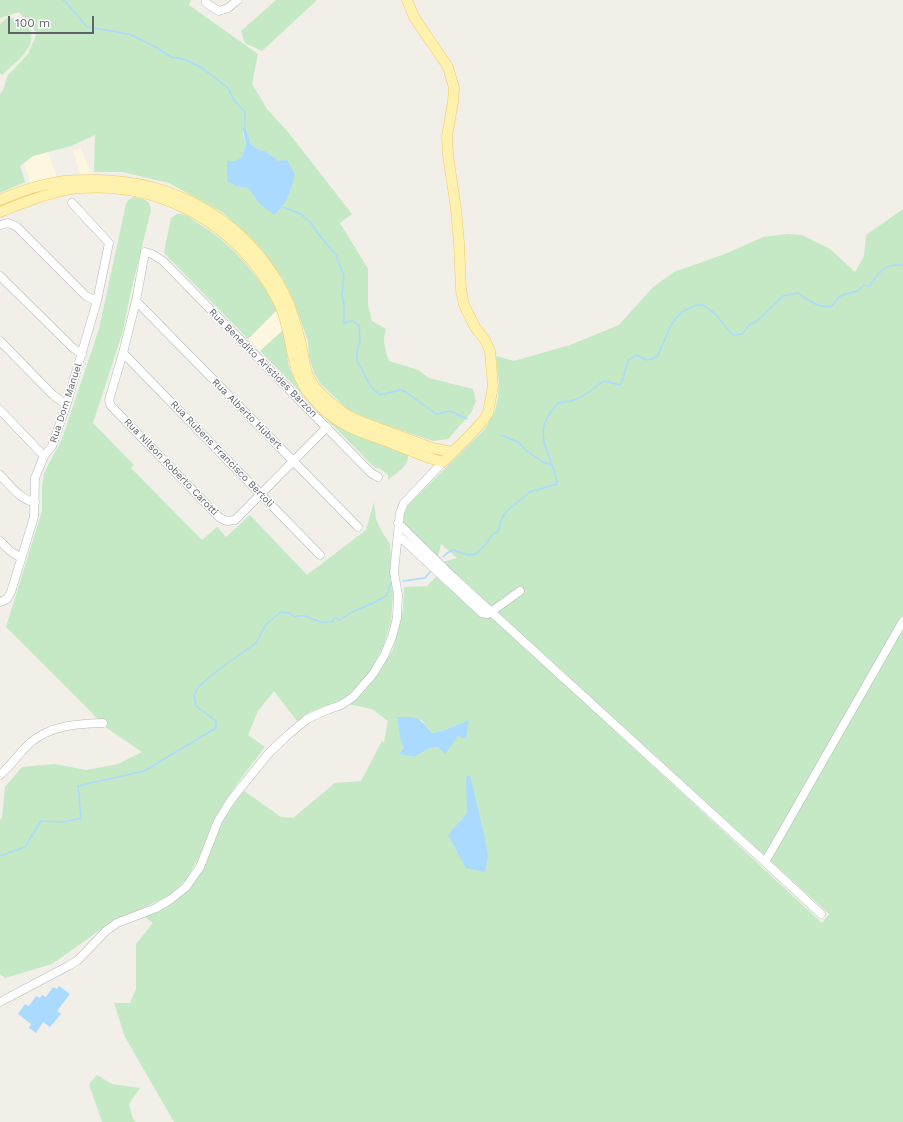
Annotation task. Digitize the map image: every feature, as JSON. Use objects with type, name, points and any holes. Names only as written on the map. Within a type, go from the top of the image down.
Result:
[{"type":"main road","points":[[164,194],[214,225],[251,260],[279,302],[288,326],[298,374],[305,388],[319,404],[333,417],[354,429],[443,462],[472,433],[488,413],[493,386],[492,362],[490,351],[485,340],[475,327],[464,305],[461,290],[459,236],[448,155],[447,136],[454,88],[451,75],[448,67],[414,17],[407,0]]},
{"type":"main road","points":[[0,200],[15,194],[65,181],[117,185],[142,192],[164,194],[197,204],[220,219],[244,238],[273,275],[285,296],[296,324],[307,374],[310,380],[327,399],[343,413],[354,419],[432,448],[453,452]]},
{"type":"main road","points":[[0,212],[54,193],[80,188],[117,185]]},
{"type":"street","points":[[206,0],[206,3],[219,11],[228,8],[238,0]]},
{"type":"street","name":"Rua Dom Manuel","points":[[1,602],[7,599],[11,592],[34,517],[35,478],[44,456],[52,446],[67,404],[97,300],[109,243],[72,204]]},
{"type":"street","points":[[0,225],[10,223],[16,226],[86,296],[97,300]]},
{"type":"street","name":"Rua Benedito Aristides Barzon","points":[[136,301],[145,252],[152,254],[163,261],[371,473],[378,477]]},
{"type":"street","points":[[0,276],[73,348],[82,354]]},
{"type":"street","points":[[123,353],[136,301]]},
{"type":"street","name":"Rua Alberto Hubert","points":[[136,301],[358,527]]},
{"type":"street","points":[[0,341],[53,395],[67,404]]},
{"type":"street","name":"Rua Nilson Roberto Carotti","points":[[123,353],[110,395],[109,400],[111,406],[220,518],[228,521],[235,520],[261,494]]},
{"type":"street","name":"Rua Rubens Francisco Bertoli","points":[[123,353],[320,555]]},
{"type":"street","points":[[0,410],[44,456]]},
{"type":"street","points":[[261,494],[327,428]]},
{"type":"street","points":[[427,457],[432,448]]},
{"type":"street","points":[[0,1002],[78,960],[106,931],[117,923],[156,908],[171,899],[186,887],[200,867],[218,821],[231,800],[268,754],[307,719],[341,705],[353,697],[373,674],[384,656],[392,637],[398,607],[398,595],[394,572],[400,513],[404,503],[443,462]]},
{"type":"street","points":[[0,475],[20,495],[31,502],[35,502]]},
{"type":"street","points":[[398,523],[454,578],[821,914]]},
{"type":"street","points":[[398,535],[482,613],[488,614],[492,612],[520,591]]},
{"type":"street","points":[[0,540],[21,558]]},
{"type":"street","points":[[765,862],[903,620]]},
{"type":"street","points":[[0,775],[30,743],[45,733],[73,724],[103,723]]},
{"type":"shaded area","points":[[81,148],[91,174],[81,175],[73,151]]},
{"type":"shaded area","points":[[48,152],[57,178],[31,186],[24,163],[33,156]]},
{"type":"shaded area","points":[[278,309],[284,329],[260,351],[248,339]]},
{"type":"green space","points":[[0,0],[191,0],[189,5],[258,54],[252,84],[267,109],[288,132],[352,214],[340,223],[368,269],[368,305],[372,321],[386,329],[384,345],[389,361],[418,370],[429,378],[473,389],[476,401],[471,413],[448,439],[433,441],[380,423],[348,410],[321,384],[314,373],[309,357],[308,341],[293,299],[283,279],[263,251],[249,236],[222,212],[169,183],[122,172],[94,172],[95,135],[71,146],[33,156],[20,166],[25,182],[0,193],[0,94],[3,90],[8,75],[28,54],[37,33],[19,12],[0,18]],"holes":[[[243,127],[249,136],[251,144],[259,150],[265,151],[279,161],[259,203],[248,188],[236,186],[228,161],[235,161],[242,157],[246,143],[243,134]]]},
{"type":"green space","points":[[276,0],[317,0],[262,51],[245,43],[241,31]]},
{"type":"green space","points":[[7,18],[18,19],[26,24],[32,37],[28,49],[18,61],[2,75],[0,73],[0,24]]},
{"type":"green space","points":[[134,197],[148,202],[151,210],[131,291],[123,331],[93,423],[134,465],[131,468],[202,540],[217,527],[226,537],[250,515],[307,575],[366,530],[374,502],[376,519],[390,544],[393,594],[391,621],[383,647],[370,671],[345,698],[310,712],[297,721],[274,691],[258,711],[248,735],[265,747],[236,785],[212,823],[202,851],[187,879],[169,896],[110,923],[52,964],[5,978],[0,974],[0,820],[2,818],[5,787],[22,767],[54,764],[86,770],[118,764],[142,752],[108,729],[6,627],[42,511],[42,486],[44,473],[62,439],[99,329],[126,204],[128,200]]},
{"type":"green space","points":[[903,209],[903,1122],[174,1122],[125,1037],[114,1003],[130,1003],[136,989],[136,944],[153,923],[144,916],[184,893],[217,829],[243,790],[281,817],[293,818],[335,783],[361,781],[382,741],[384,742],[388,721],[372,709],[348,704],[362,694],[374,680],[393,650],[403,610],[404,587],[427,586],[436,577],[483,618],[492,618],[498,622],[822,923],[829,914],[442,562],[457,558],[441,544],[438,557],[403,523],[402,515],[405,508],[485,429],[495,411],[498,397],[499,382],[496,356],[514,361],[570,345],[619,325],[653,287],[674,272],[725,254],[763,237],[787,234],[802,235],[830,249],[855,272],[864,256],[866,235]],"holes":[[[397,718],[422,720],[432,733],[442,731],[469,720],[438,747],[428,749],[414,757],[399,754],[404,747]],[[470,776],[483,829],[485,837],[459,822],[467,813]]]},
{"type":"green space","points":[[177,214],[182,214],[189,217],[209,230],[243,260],[278,309],[248,339],[164,252],[171,218]]},
{"type":"green space","points":[[284,329],[288,363],[292,374],[298,386],[312,404],[260,351]]},
{"type":"green space","points":[[320,412],[341,428],[404,451],[408,455],[406,463],[388,480],[388,475],[381,469],[374,467]]},
{"type":"green space","points":[[97,1075],[112,1084],[140,1088],[129,1104],[133,1119],[136,1122],[102,1122],[89,1084]]},
{"type":"water","points":[[242,126],[247,132],[251,144],[259,150],[265,151],[279,161],[287,160],[295,174],[288,197],[274,215],[259,203],[248,188],[236,186],[227,181],[227,161],[235,161],[242,157],[246,143]]},
{"type":"water","points":[[397,717],[410,717],[418,719],[432,733],[442,731],[469,720],[466,739],[458,736],[445,754],[438,747],[428,749],[414,757],[399,754],[404,747],[401,742]]},
{"type":"water","points":[[470,775],[485,837],[488,857],[485,872],[466,868],[448,835],[467,813],[466,777]]},
{"type":"water","points":[[59,986],[70,994],[57,1011],[61,1014],[50,1027],[43,1022],[36,1033],[29,1028],[31,1024],[18,1014],[25,1004],[29,1006],[36,996],[40,998],[42,995],[46,997],[53,987],[57,989]]},
{"type":"waterway","points":[[63,0],[87,27],[129,34],[171,57],[184,59],[202,68],[228,88],[234,100],[245,112],[245,129]]},
{"type":"waterway","points":[[283,207],[301,214],[311,223],[336,255],[344,276],[342,296],[344,304],[344,323],[353,321],[359,326],[360,342],[357,350],[357,361],[371,387],[380,395],[400,390],[406,392],[436,414],[450,411],[467,419]]},
{"type":"waterway","points":[[443,557],[453,550],[468,555],[476,554],[492,535],[498,531],[502,518],[508,510],[530,492],[557,484],[556,476],[544,443],[543,434],[544,426],[551,412],[558,403],[578,399],[604,381],[620,385],[628,360],[637,355],[647,360],[653,359],[657,356],[667,333],[676,318],[685,310],[696,305],[702,305],[711,310],[733,335],[740,334],[750,324],[756,322],[783,296],[798,293],[818,305],[827,307],[832,306],[840,296],[856,291],[864,285],[870,286],[880,272],[886,267],[903,265]]},
{"type":"waterway","points":[[501,435],[518,442],[527,451],[543,462],[552,465]]},
{"type":"waterway","points":[[403,581],[425,578],[430,572]]},
{"type":"waterway","points":[[0,856],[25,847],[41,821],[64,822],[81,818],[78,786],[144,771],[216,728],[216,721],[196,706],[194,695],[199,686],[218,670],[256,643],[266,624],[281,612],[289,613],[295,617],[305,616],[321,622],[332,622],[335,618],[340,620],[352,612],[376,602],[387,595],[391,583]]}]
